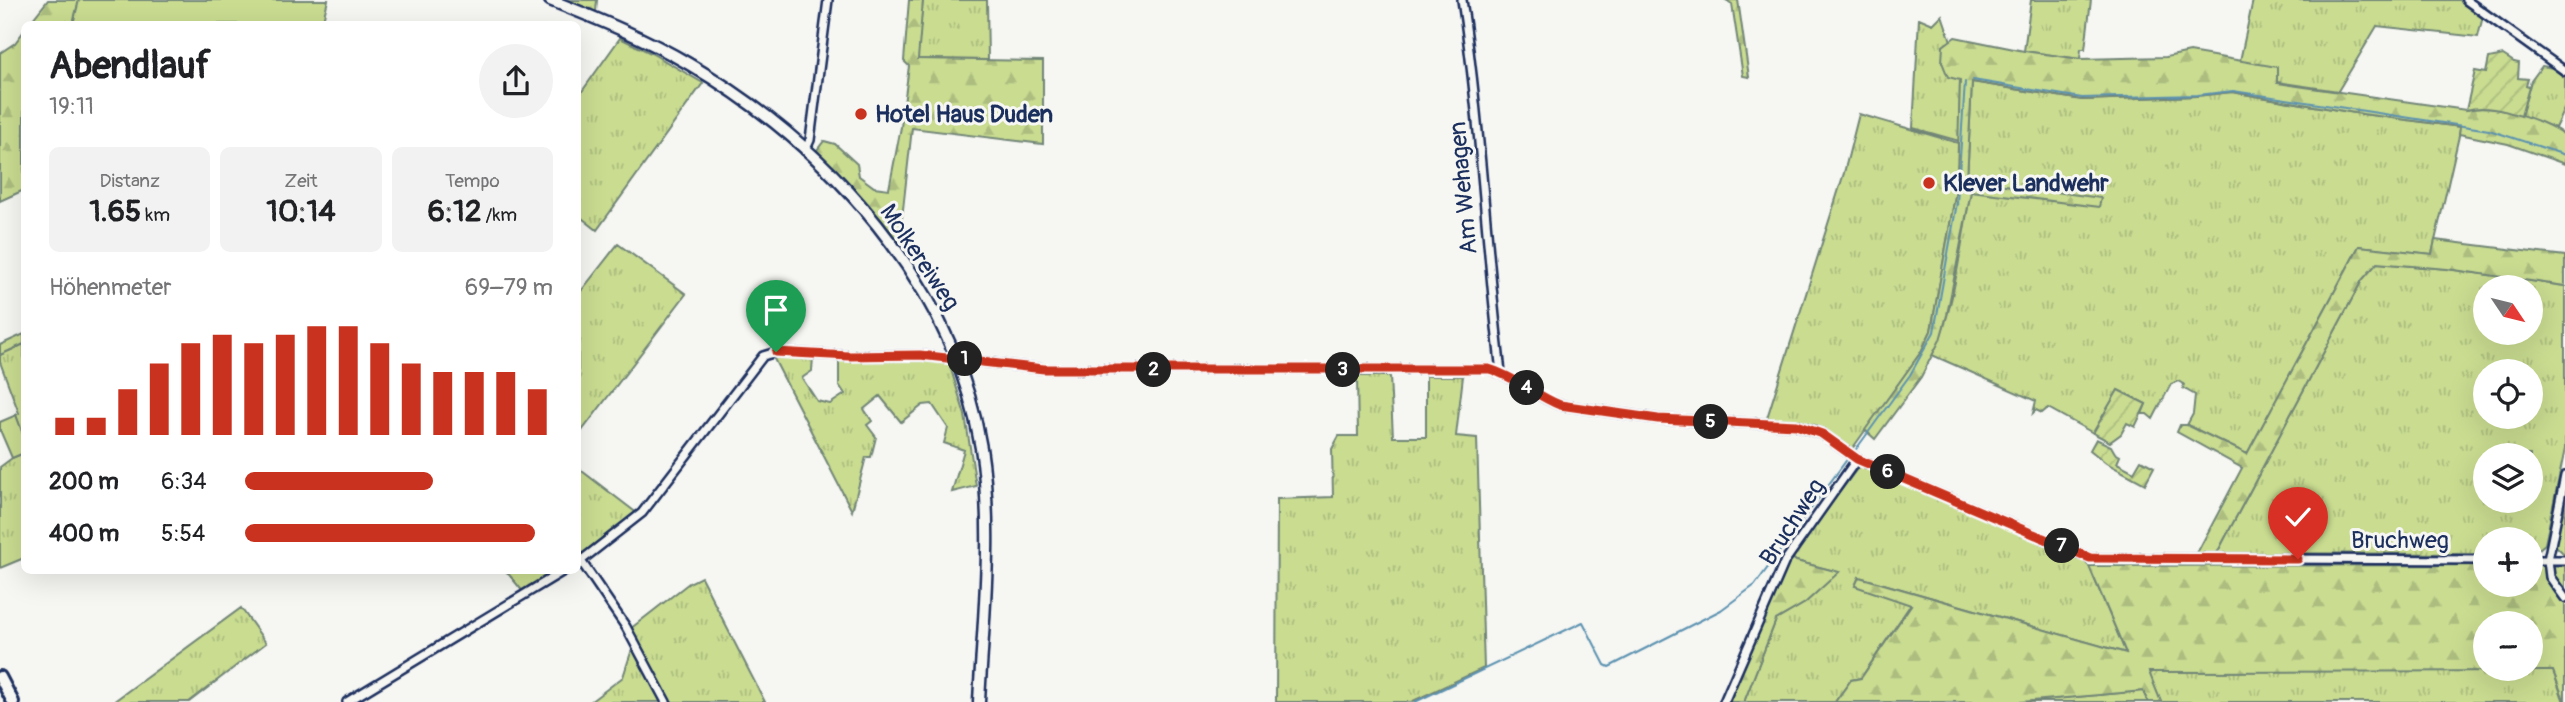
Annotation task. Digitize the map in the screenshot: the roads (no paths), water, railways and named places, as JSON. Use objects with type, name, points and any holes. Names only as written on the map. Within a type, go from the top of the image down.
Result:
[{"type":"main road","name":"Molkereiweg","points":[[550,0],[628,32],[689,64],[746,102],[805,151],[851,195],[887,238],[929,302],[956,358],[975,420],[984,474],[986,545],[979,702]]},
{"type":"main road","points":[[0,677],[13,702]]},
{"type":"street","points":[[805,151],[810,140],[828,0]]},
{"type":"street","name":"Am Wehagen","points":[[1462,0],[1473,68],[1501,373]]},
{"type":"street","points":[[2466,0],[2565,71]]},
{"type":"street","points":[[581,560],[642,513],[763,356],[769,353],[920,355],[1044,369],[1489,369],[1560,405],[1658,419],[1796,425],[1822,434],[1857,459]]},
{"type":"street","name":"Bruchweg","points":[[1724,702],[1785,561],[1857,459],[2090,558],[2473,560]]},
{"type":"street","points":[[2565,476],[2548,560],[2550,577],[2565,598]]},
{"type":"street","points":[[2543,560],[2565,560]]},
{"type":"street","points":[[581,565],[626,627],[666,702]]},
{"type":"street","points":[[347,702],[558,574]]},
{"type":"waterway","points":[[1973,80],[2082,98],[2198,95],[2233,91],[2489,130],[2565,155]]},
{"type":"waterway","points":[[1854,452],[1910,375],[1934,332],[1957,203],[1965,82]]},
{"type":"waterway","points":[[1415,702],[1583,622],[1605,665],[1609,667],[1721,610],[1755,585],[1848,458]]},
{"type":"place","name":"Hotel Haus Duden","points":[[861,114]]},
{"type":"place","name":"Klever Landwehr","points":[[1929,183]]}]
